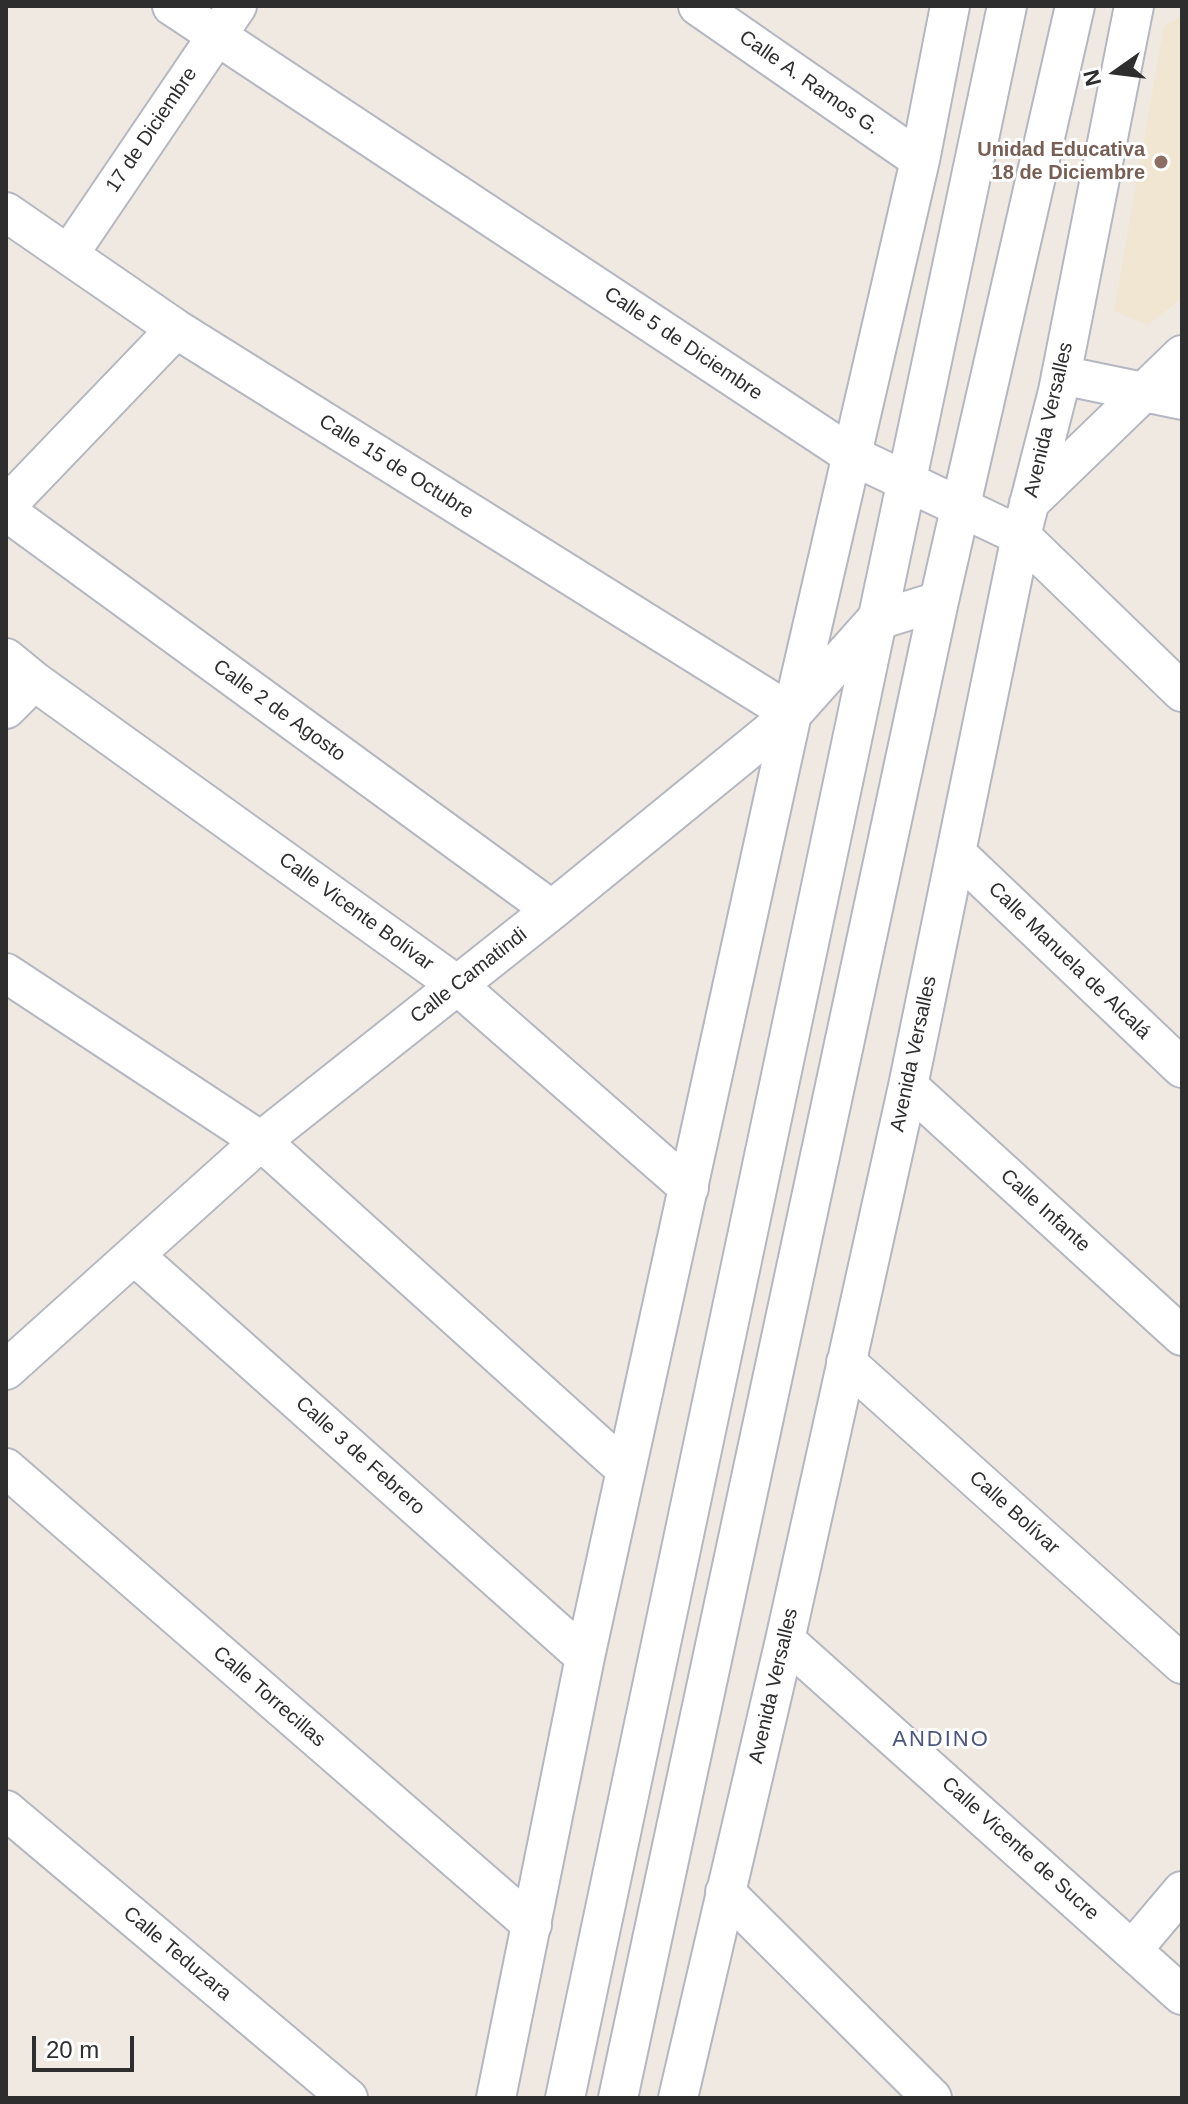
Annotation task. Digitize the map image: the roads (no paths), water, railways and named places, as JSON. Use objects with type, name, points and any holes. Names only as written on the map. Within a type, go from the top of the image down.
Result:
[{"type":"street","name":"Calle 5 de Diciembre","points":[[172,6],[226,20],[851,455],[960,507],[1025,519],[1182,692]]},
{"type":"street","name":"Calle A. Ramos G.","points":[[698,6],[920,160]]},
{"type":"street","points":[[496,2098],[585,1657],[792,714],[920,160],[950,6]]},
{"type":"street","points":[[565,2098],[1007,6]]},
{"type":"street","points":[[618,2098],[939,601],[1075,6]]},
{"type":"street","name":"Avenida Versalles","points":[[678,2098],[785,1640],[908,1086],[1025,519],[1061,375],[1134,6]]},
{"type":"street","name":"17 de Diciembre","points":[[69,254],[226,20]]},
{"type":"street","name":"Calle 15 de Octubre","points":[[6,212],[176,329],[792,714]]},
{"type":"street","points":[[6,508],[176,329]]},
{"type":"street","points":[[1025,519],[1142,393],[1182,355]]},
{"type":"street","points":[[1061,375],[1182,400]]},
{"type":"street","name":"Calle 2 de Agosto","points":[[6,508],[552,910]]},
{"type":"street","points":[[875,621],[939,601]]},
{"type":"street","name":"Calle Camatindi","points":[[6,1370],[261,1141],[792,714],[875,621]]},
{"type":"street","points":[[6,709],[20,670]]},
{"type":"street","name":"Calle Vicente Bolívar","points":[[20,670],[457,985],[689,1188]]},
{"type":"street","name":"Calle Manuela de Alcalá","points":[[956,853],[1182,1068]]},
{"type":"street","points":[[6,973],[261,1141],[626,1470]]},
{"type":"street","name":"Calle Infante","points":[[908,1086],[1182,1336]]},
{"type":"street","name":"Calle 3 de Febrero","points":[[134,1255],[585,1657]]},
{"type":"street","name":"Calle Bolívar","points":[[846,1362],[1182,1664]]},
{"type":"street","name":"Calle Torrecillas","points":[[6,1468],[532,1925]]},
{"type":"street","name":"Calle Vicente de Sucre","points":[[785,1640],[1182,1995]]},
{"type":"street","name":"Calle Teduzara","points":[[6,1810],[348,2098]]},
{"type":"street","points":[[1133,1949],[1182,1891]]},
{"type":"street","points":[[725,1892],[932,2098]]},
{"type":"place","name":"Unidad Educativa 18 de Diciembre","points":[[1161,162]]},
{"type":"district","name":"ANDINO","points":[[941,1740]]}]
